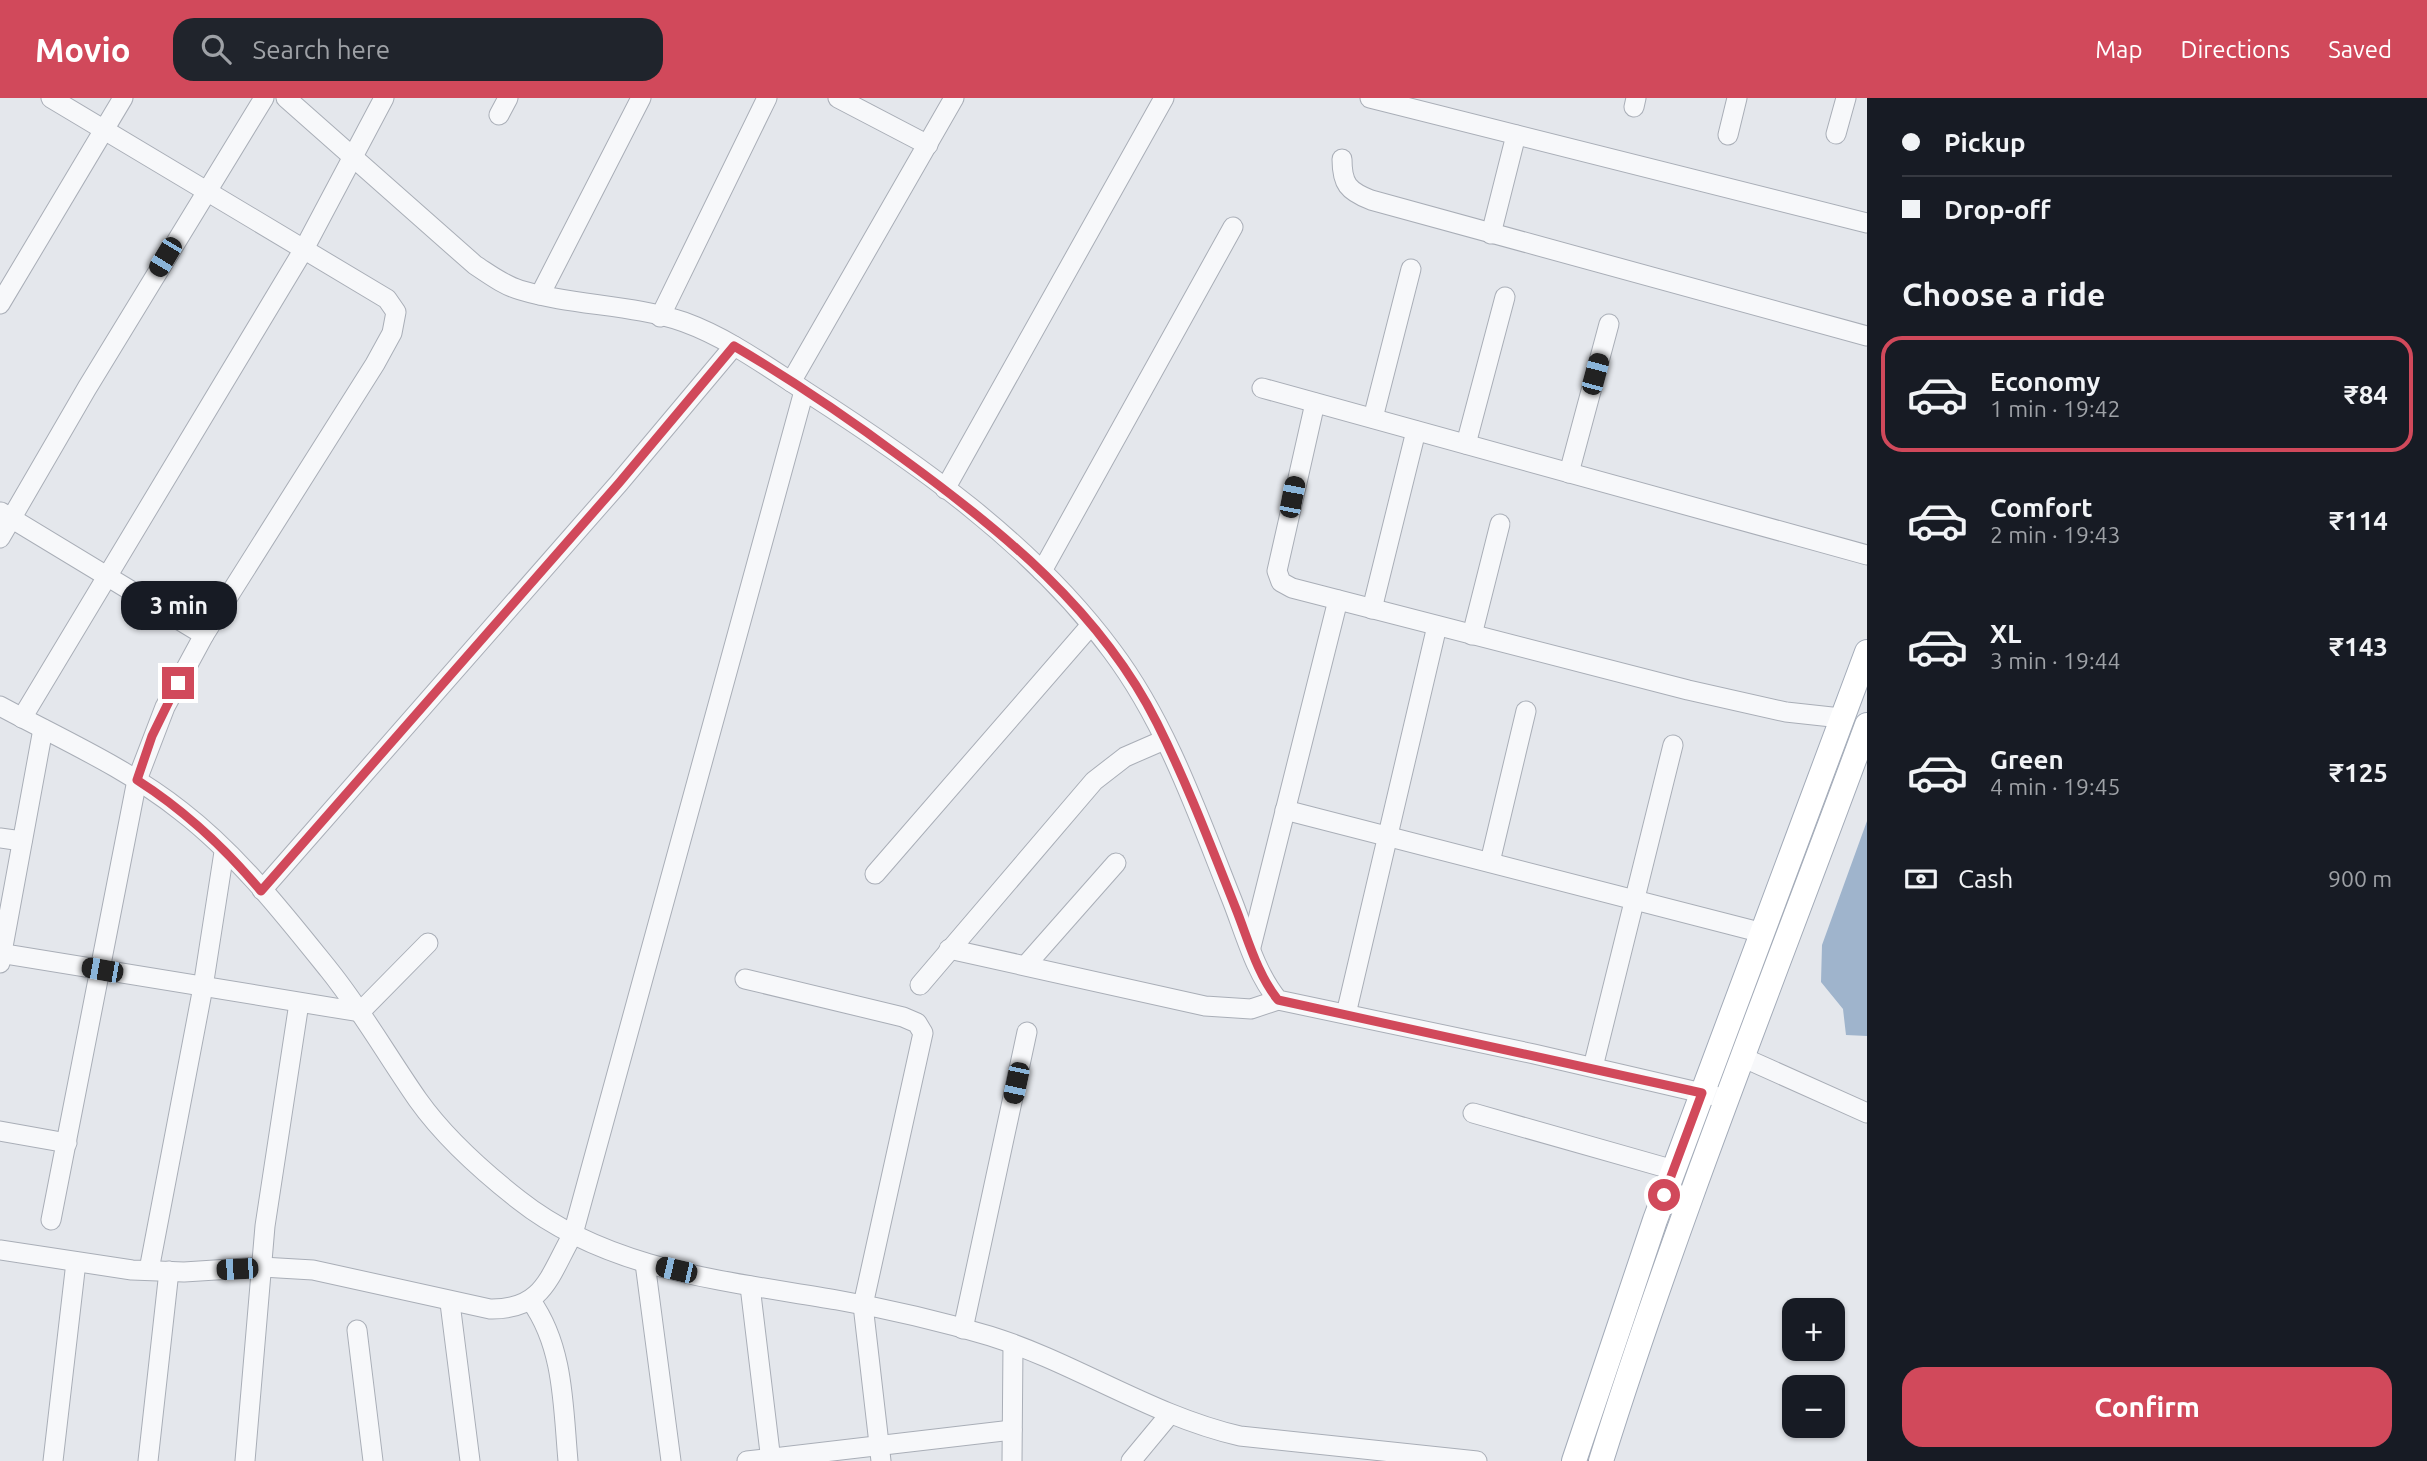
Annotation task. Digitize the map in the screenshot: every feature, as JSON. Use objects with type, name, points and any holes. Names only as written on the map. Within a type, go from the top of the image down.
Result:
[{"type":"main road","points":[[1574,1461],[1702,1093],[1852,713],[1867,652]]},
{"type":"main road","points":[[1601,1461],[1640,1337],[1726,1099],[1867,725]]},
{"type":"street","points":[[51,98],[387,299],[396,312],[392,332],[204,635],[165,707],[137,780],[51,1220]]},
{"type":"street","points":[[0,304],[123,98]]},
{"type":"street","points":[[0,538],[6,515],[264,98]]},
{"type":"street","points":[[286,98],[352,160],[475,265],[500,282],[540,295],[688,324],[734,346],[798,386],[945,489],[1042,571],[1091,625],[1125,668],[1164,740],[1193,803],[1251,947],[1278,1000]]},
{"type":"street","points":[[22,718],[304,249],[384,98]]},
{"type":"street","points":[[540,295],[641,98]]},
{"type":"street","points":[[660,317],[767,98]]},
{"type":"street","points":[[838,98],[928,145]]},
{"type":"street","points":[[0,1250],[159,1271],[262,1267],[313,1270],[450,1303],[512,1309],[531,1301],[573,1234],[798,386],[954,98]]},
{"type":"street","points":[[945,489],[1164,98]]},
{"type":"street","points":[[1370,98],[1429,105],[1516,135],[1867,223]]},
{"type":"street","points":[[1728,135],[1737,98]]},
{"type":"street","points":[[1836,134],[1846,98]]},
{"type":"street","points":[[1491,234],[1516,135]]},
{"type":"street","points":[[1342,159],[1344,184],[1357,195],[1867,337]]},
{"type":"street","points":[[1042,571],[1233,227]]},
{"type":"street","points":[[1373,418],[1410,269]]},
{"type":"street","points":[[1466,444],[1505,297]]},
{"type":"street","points":[[1569,473],[1609,324]]},
{"type":"street","points":[[261,891],[619,483],[734,346]]},
{"type":"street","points":[[1262,388],[1867,555]]},
{"type":"street","points":[[1315,402],[1277,571],[1281,582],[1292,588],[1700,693],[1786,712],[1852,713]]},
{"type":"street","points":[[1372,609],[1416,431]]},
{"type":"street","points":[[6,515],[204,635]]},
{"type":"street","points":[[1472,635],[1500,524]]},
{"type":"street","points":[[1251,947],[1338,600]]},
{"type":"street","points":[[875,874],[1091,625]]},
{"type":"street","points":[[1346,1014],[1437,626]]},
{"type":"street","points":[[0,706],[137,780],[181,811],[225,852],[331,973],[440,1128],[516,1198],[573,1234],[612,1253],[645,1263],[750,1286],[863,1306],[963,1329],[1063,1364],[1206,1428],[1240,1436],[1409,1457],[1477,1461]]},
{"type":"street","points":[[1490,862],[1526,711]]},
{"type":"street","points":[[43,729],[1,956],[359,1012]]},
{"type":"street","points":[[920,985],[1094,781],[1125,757],[1164,740]]},
{"type":"street","points":[[1593,1067],[1673,745]]},
{"type":"street","points":[[1285,810],[1763,933]]},
{"type":"street","points":[[0,838],[22,842]]},
{"type":"street","points":[[148,1461],[159,1271],[225,852]]},
{"type":"street","points":[[1026,965],[1116,863]]},
{"type":"street","points":[[359,1012],[428,943]]},
{"type":"street","points":[[949,949],[1205,1006],[1251,1009],[1278,1000],[1593,1067],[1726,1099]]},
{"type":"street","points":[[745,979],[903,1017],[917,1023],[923,1033],[863,1306],[880,1452]]},
{"type":"street","points":[[245,1461],[269,1190],[299,1003]]},
{"type":"street","points":[[963,1329],[1027,1032]]},
{"type":"street","points":[[1742,1057],[1867,1113]]},
{"type":"street","points":[[1473,1113],[1674,1170]]},
{"type":"street","points":[[0,1130],[67,1143]]},
{"type":"street","points":[[53,1461],[76,1262]]},
{"type":"street","points":[[645,1263],[671,1461]]},
{"type":"street","points":[[750,1286],[771,1460]]},
{"type":"street","points":[[531,1301],[552,1335],[558,1364],[568,1461]]},
{"type":"street","points":[[450,1303],[470,1461]]},
{"type":"street","points":[[357,1330],[373,1461]]},
{"type":"street","points":[[1012,1461],[1013,1345]]},
{"type":"street","points":[[1131,1461],[1170,1414]]},
{"type":"street","points":[[747,1461],[880,1452],[1012,1430]]},
{"type":"water","points":[[1867,821],[1867,1036],[1846,1035],[1843,1009],[1821,982],[1822,945]]},
{"type":"route","points":[[178,683],[152,736],[137,780],[210,835],[261,891],[619,483],[734,346],[844,416],[979,515],[1042,571],[1110,648],[1157,723],[1193,803],[1259,967],[1278,1000],[1534,1054],[1702,1093],[1664,1195]]}]
